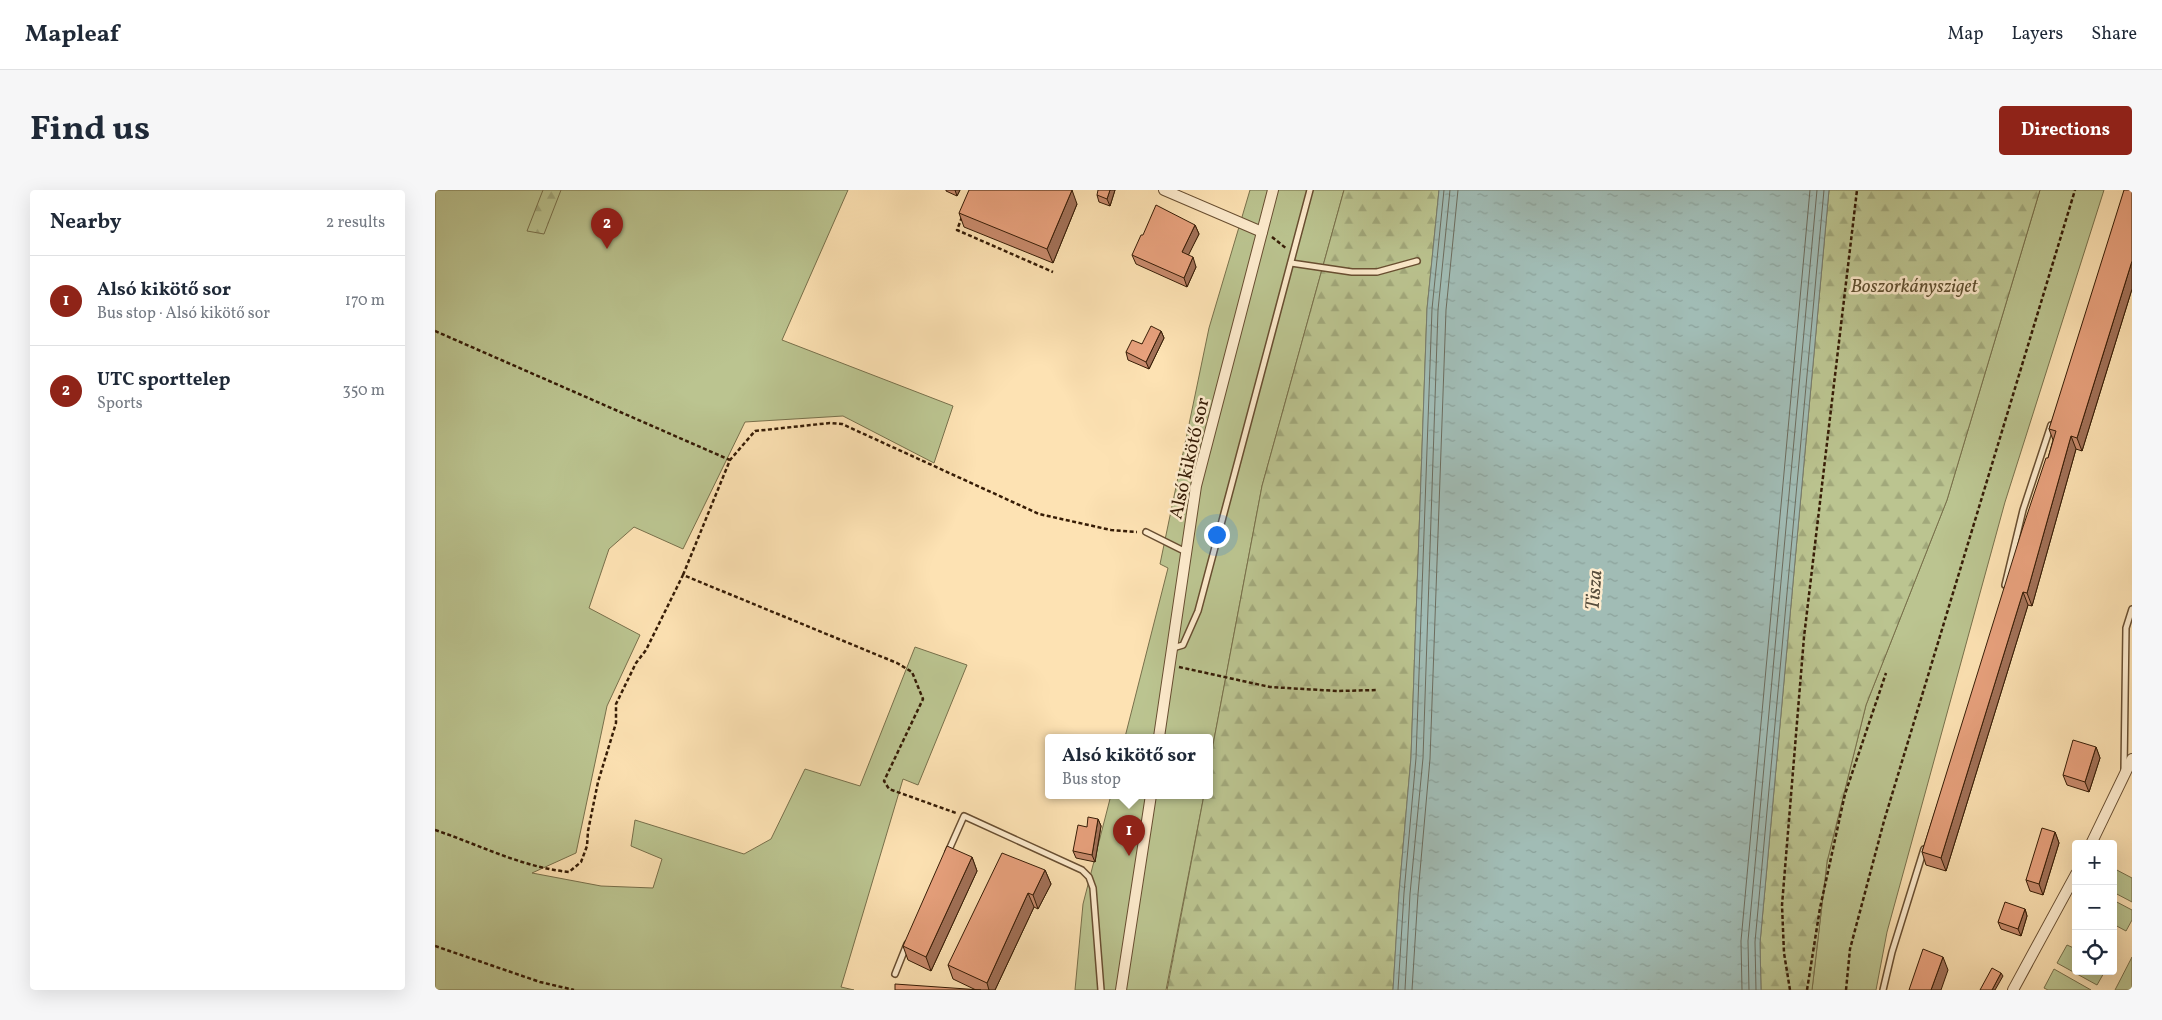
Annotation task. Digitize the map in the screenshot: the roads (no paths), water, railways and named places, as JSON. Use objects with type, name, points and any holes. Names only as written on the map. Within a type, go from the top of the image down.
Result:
[{"type":"street","points":[[1164,190],[1262,232]]},
{"type":"street","name":"Alsó kikötő sor","points":[[1159,734],[1196,486],[1273,190]]},
{"type":"street","points":[[2093,840],[2132,759]]},
{"type":"street","points":[[1121,990],[1150,799]]},
{"type":"street","points":[[2013,990],[2072,881]]},
{"type":"lane","points":[[1173,648],[1183,645],[1198,611],[1310,190]]},
{"type":"lane","points":[[1291,263],[1352,272],[1377,272],[1417,261]]},
{"type":"lane","points":[[2003,591],[2023,510],[2053,416]]},
{"type":"lane","points":[[1146,532],[1186,552]]},
{"type":"lane","points":[[2124,776],[2125,628],[2132,609]]},
{"type":"lane","points":[[943,861],[964,816],[1071,864],[1089,877],[1093,888],[1101,990]]},
{"type":"lane","points":[[1883,990],[1925,846]]},
{"type":"lane","points":[[895,974],[910,939]]},
{"type":"water","name":"Tisza","points":[[1439,190],[1829,190],[1760,943],[1761,990],[1393,990],[1411,757],[1427,309]]},
{"type":"place","name":"UTC sporttelep","points":[[607,249]]},
{"type":"place","name":"Alsó kikötő sor","points":[[1129,856]]},
{"type":"park label","name":"Boszorkánysziget","points":[[1914,285]]}]
